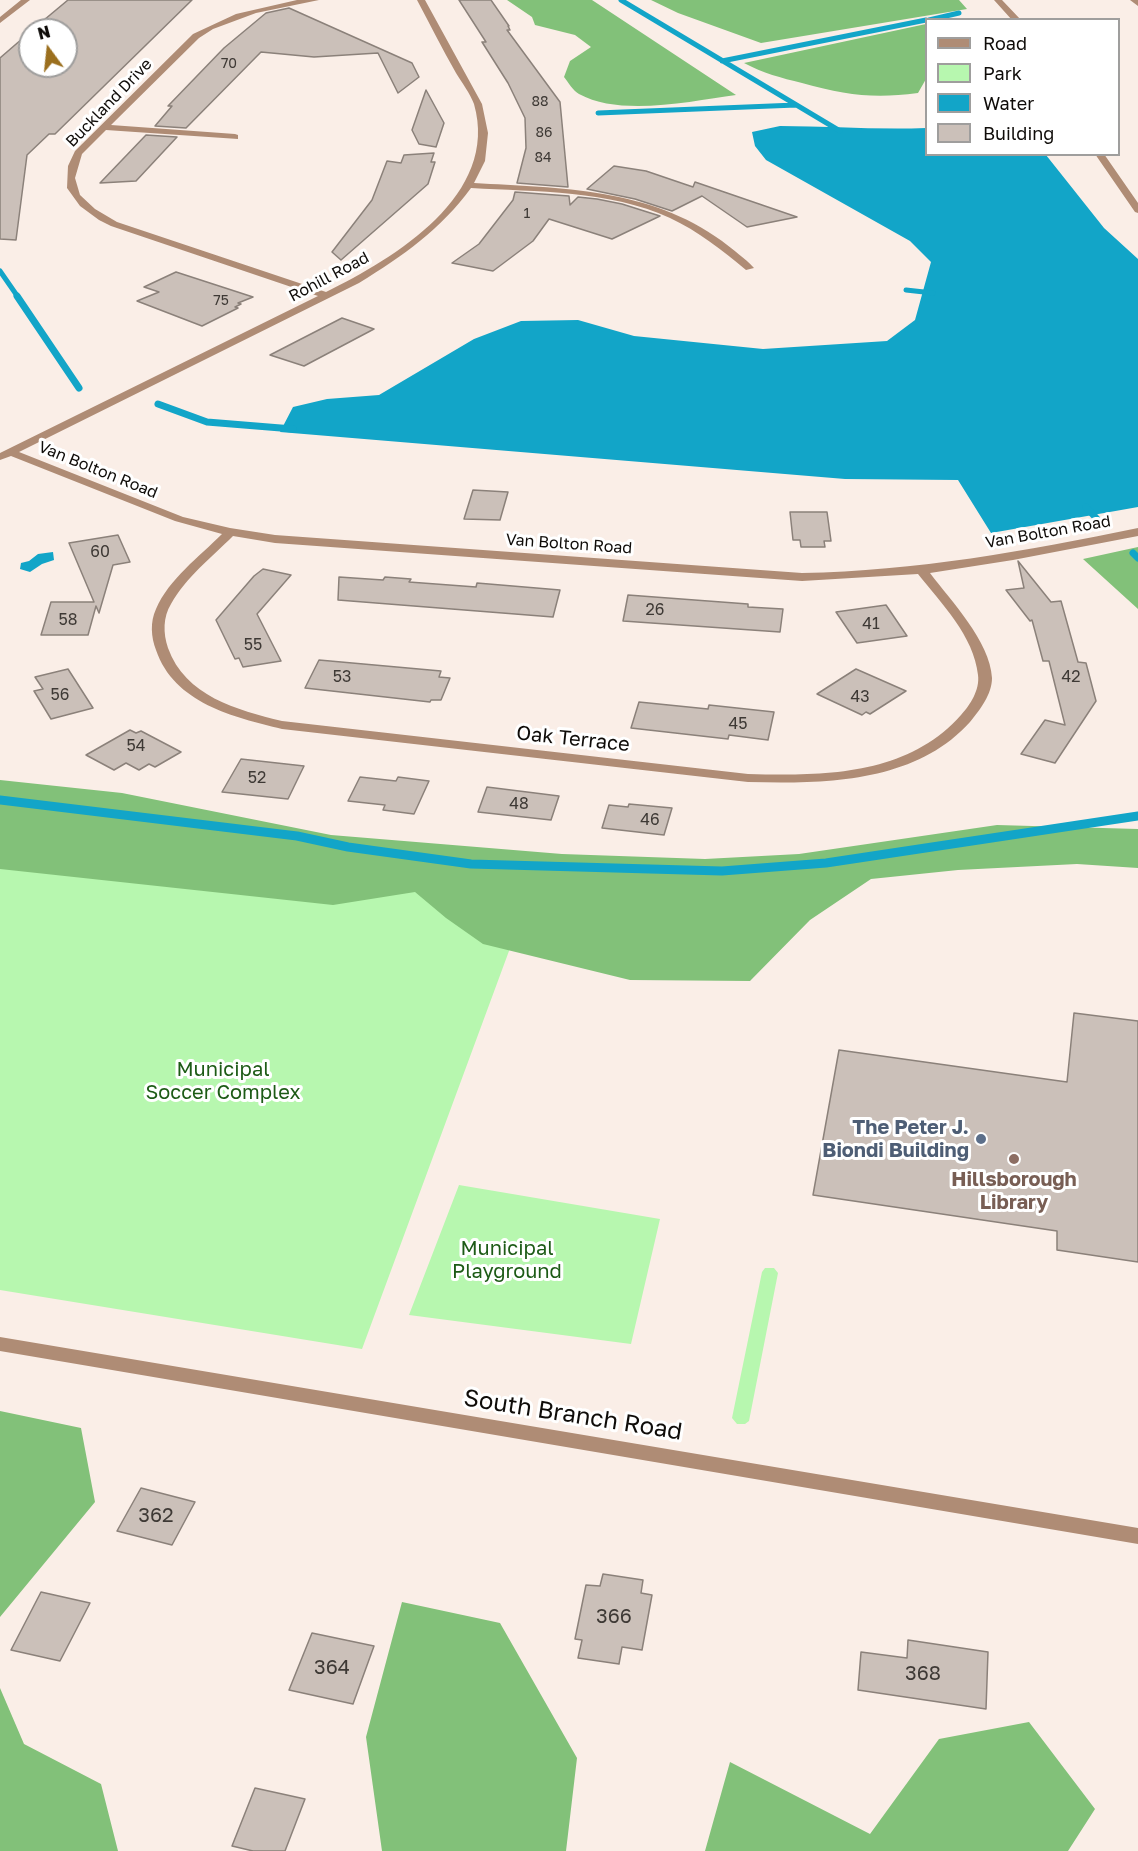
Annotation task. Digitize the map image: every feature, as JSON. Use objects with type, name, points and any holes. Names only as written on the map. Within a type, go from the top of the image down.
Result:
[{"type":"street","points":[[0,21],[26,0]]},
{"type":"street","name":"Buckland Drive","points":[[315,0],[266,8],[209,27],[196,36],[78,153],[71,166],[69,179],[73,191],[93,213],[114,224],[328,296]]},
{"type":"street","name":"Rohill Road","points":[[5,454],[328,296],[388,262],[440,220],[470,185],[483,145],[482,117],[478,103],[421,0]]},
{"type":"street","points":[[998,0],[1015,18]]},
{"type":"street","points":[[1134,0],[1138,4]]},
{"type":"street","points":[[105,127],[235,137]]},
{"type":"street","points":[[1100,156],[1138,210]]},
{"type":"street","points":[[470,185],[573,192],[633,203],[697,229],[750,268]]},
{"type":"street","name":"Van Bolton Road","points":[[5,454],[179,519],[230,532],[275,539],[802,577],[852,577],[922,571],[1138,532]]},
{"type":"street","name":"Oak Terrace","points":[[230,532],[177,588],[161,611],[158,632],[163,657],[175,675],[194,692],[219,706],[282,726],[748,778],[798,780],[849,775],[895,765],[933,747],[962,725],[979,701],[985,677],[978,651],[922,571]]},
{"type":"street","name":"South Branch Road","points":[[0,1344],[1138,1536]]},
{"type":"green space","points":[[507,0],[592,0],[736,95],[635,106],[596,101],[579,94],[564,77],[570,61],[591,47],[575,35],[535,25],[532,17]]},
{"type":"green space","points":[[651,0],[959,0],[967,9],[761,43],[678,13]]},
{"type":"green space","points":[[925,24],[925,81],[918,93],[873,96],[846,93],[779,77],[744,63]]},
{"type":"green space","points":[[1138,547],[1138,609],[1083,559]]},
{"type":"green space","points":[[0,780],[122,793],[331,835],[562,854],[705,859],[799,854],[997,825],[1138,829],[1138,868],[1077,864],[958,870],[871,879],[810,920],[750,981],[630,980],[483,944],[446,918],[415,892],[333,905],[0,869]]},
{"type":"green space","name":"Municipal Soccer Complex","points":[[0,835],[533,886],[362,1349],[0,1290]]},
{"type":"green space","name":"Municipal Playground","points":[[459,1185],[660,1219],[631,1344],[409,1315]]},
{"type":"green space","points":[[765,1268],[774,1268],[778,1273],[749,1421],[745,1424],[737,1424],[732,1418],[762,1272]]},
{"type":"green space","points":[[0,1411],[81,1428],[95,1502],[0,1617]]},
{"type":"green space","points":[[402,1602],[500,1623],[577,1758],[566,1851],[382,1851],[366,1737]]},
{"type":"green space","points":[[0,1688],[24,1744],[101,1784],[118,1851],[0,1851]]},
{"type":"green space","points":[[1029,1722],[1095,1809],[1068,1851],[705,1851],[730,1762],[870,1834],[939,1739]]},
{"type":"water","points":[[780,126],[925,128],[925,156],[1047,156],[1104,228],[1138,259],[1138,507],[991,533],[958,480],[845,479],[280,432],[293,407],[327,399],[379,395],[474,339],[521,321],[578,320],[634,336],[763,349],[887,341],[915,320],[931,262],[910,241],[766,160],[755,146],[752,132]]},
{"type":"water","points":[[53,552],[54,560],[30,572],[20,569],[21,563],[29,561],[38,554]]},
{"type":"building","points":[[68,0],[192,0],[55,134],[49,134],[27,155],[16,240],[0,239],[0,58],[18,42],[18,78],[78,78],[78,18],[46,18]]},
{"type":"building","points":[[459,0],[491,0],[509,26],[510,30],[507,30],[560,102],[568,187],[517,183],[526,148],[525,118],[508,83],[482,42],[486,42]]},
{"type":"building","points":[[289,8],[412,63],[419,77],[398,93],[378,53],[314,57],[261,52],[186,128],[155,126],[172,106],[168,106],[224,48],[266,13]]},
{"type":"building","points":[[426,90],[444,123],[436,147],[419,144],[412,130]]},
{"type":"building","points":[[146,135],[177,137],[136,181],[100,183]]},
{"type":"building","points":[[434,153],[431,162],[435,162],[428,184],[341,260],[332,252],[372,200],[387,161],[401,163],[404,155]]},
{"type":"building","points":[[614,166],[646,171],[693,187],[695,182],[797,217],[747,227],[702,196],[672,211],[635,199],[587,189]]},
{"type":"building","points":[[515,192],[569,196],[570,205],[578,197],[597,199],[660,216],[612,239],[549,219],[533,241],[493,271],[452,263],[479,244],[513,200]]},
{"type":"building","points":[[176,272],[253,297],[238,303],[241,304],[235,307],[238,308],[202,326],[137,301],[159,292],[144,287]]},
{"type":"building","points":[[342,318],[374,329],[304,366],[270,355]]},
{"type":"building","points":[[473,490],[508,492],[500,520],[464,519]]},
{"type":"building","points":[[790,512],[827,512],[831,541],[824,541],[825,547],[801,547],[800,540],[793,540]]},
{"type":"building","points":[[118,535],[130,562],[113,565],[99,613],[96,606],[88,635],[41,635],[51,602],[94,602],[69,543]]},
{"type":"building","points":[[1018,561],[1051,602],[1061,601],[1078,662],[1086,663],[1096,701],[1055,763],[1021,754],[1045,720],[1065,725],[1049,661],[1043,661],[1032,620],[1030,621],[1006,590],[1024,588]]},
{"type":"building","points":[[263,569],[291,575],[257,614],[281,661],[243,667],[239,658],[235,659],[216,620],[254,576]]},
{"type":"building","points":[[339,577],[383,580],[385,577],[411,579],[409,582],[476,587],[477,583],[560,590],[553,617],[338,600]]},
{"type":"building","points":[[628,595],[748,604],[748,607],[783,609],[780,632],[623,621]]},
{"type":"building","points":[[886,605],[907,636],[857,643],[836,612]]},
{"type":"building","points":[[319,660],[441,671],[439,677],[450,678],[441,700],[430,702],[305,688]]},
{"type":"building","points":[[68,669],[93,708],[51,719],[34,691],[43,689],[35,677]]},
{"type":"building","points":[[856,669],[906,691],[870,714],[866,712],[862,715],[817,694]]},
{"type":"building","points":[[639,702],[708,709],[709,705],[774,712],[768,740],[729,735],[728,739],[631,728]]},
{"type":"building","points":[[130,730],[136,733],[141,731],[181,752],[155,767],[149,764],[139,770],[126,763],[114,770],[86,755]]},
{"type":"building","points":[[241,759],[304,766],[288,799],[222,792]]},
{"type":"building","points":[[360,777],[396,781],[398,777],[429,781],[414,814],[383,810],[385,805],[348,801]]},
{"type":"building","points":[[487,787],[559,796],[551,820],[478,812]]},
{"type":"building","points":[[629,804],[672,808],[664,835],[602,828],[609,805],[628,807]]},
{"type":"building","name":"The Peter J. Biondi Building","points":[[1074,1013],[1138,1021],[1138,1262],[1057,1250],[1057,1231],[813,1195],[839,1050],[1067,1082]]},
{"type":"building","points":[[141,1488],[195,1502],[172,1545],[117,1531]]},
{"type":"building","points":[[603,1574],[643,1580],[641,1593],[652,1595],[642,1650],[622,1647],[619,1664],[578,1658],[582,1640],[575,1639],[586,1585],[600,1586]]},
{"type":"building","points":[[41,1592],[90,1603],[60,1661],[11,1650]]},
{"type":"building","points":[[312,1633],[374,1646],[353,1704],[289,1690]]},
{"type":"building","points":[[908,1640],[988,1652],[986,1709],[858,1690],[861,1652],[907,1658]]},
{"type":"building","points":[[255,1788],[305,1799],[285,1851],[253,1851],[232,1846]]},
{"type":"waterway","points":[[621,0],[723,61]]},
{"type":"waterway","points":[[938,18],[959,13]]},
{"type":"waterway","points":[[723,61],[925,20]]},
{"type":"waterway","points":[[723,61],[840,131]]},
{"type":"waterway","points":[[598,113],[796,105]]},
{"type":"waterway","points":[[0,271],[18,297]]},
{"type":"waterway","points":[[906,290],[933,293]]},
{"type":"waterway","points":[[17,296],[79,388]]},
{"type":"waterway","points":[[158,404],[207,422],[293,429]]},
{"type":"waterway","points":[[1086,507],[1097,519]]},
{"type":"waterway","points":[[1133,553],[1138,558]]},
{"type":"waterway","points":[[0,800],[297,836],[348,847],[471,864],[722,871],[826,863],[1138,816]]},
{"type":"place","name":"The Peter J. Biondi Building","points":[[981,1139]]},
{"type":"place","name":"Hillsborough Library","points":[[1014,1159]]}]
